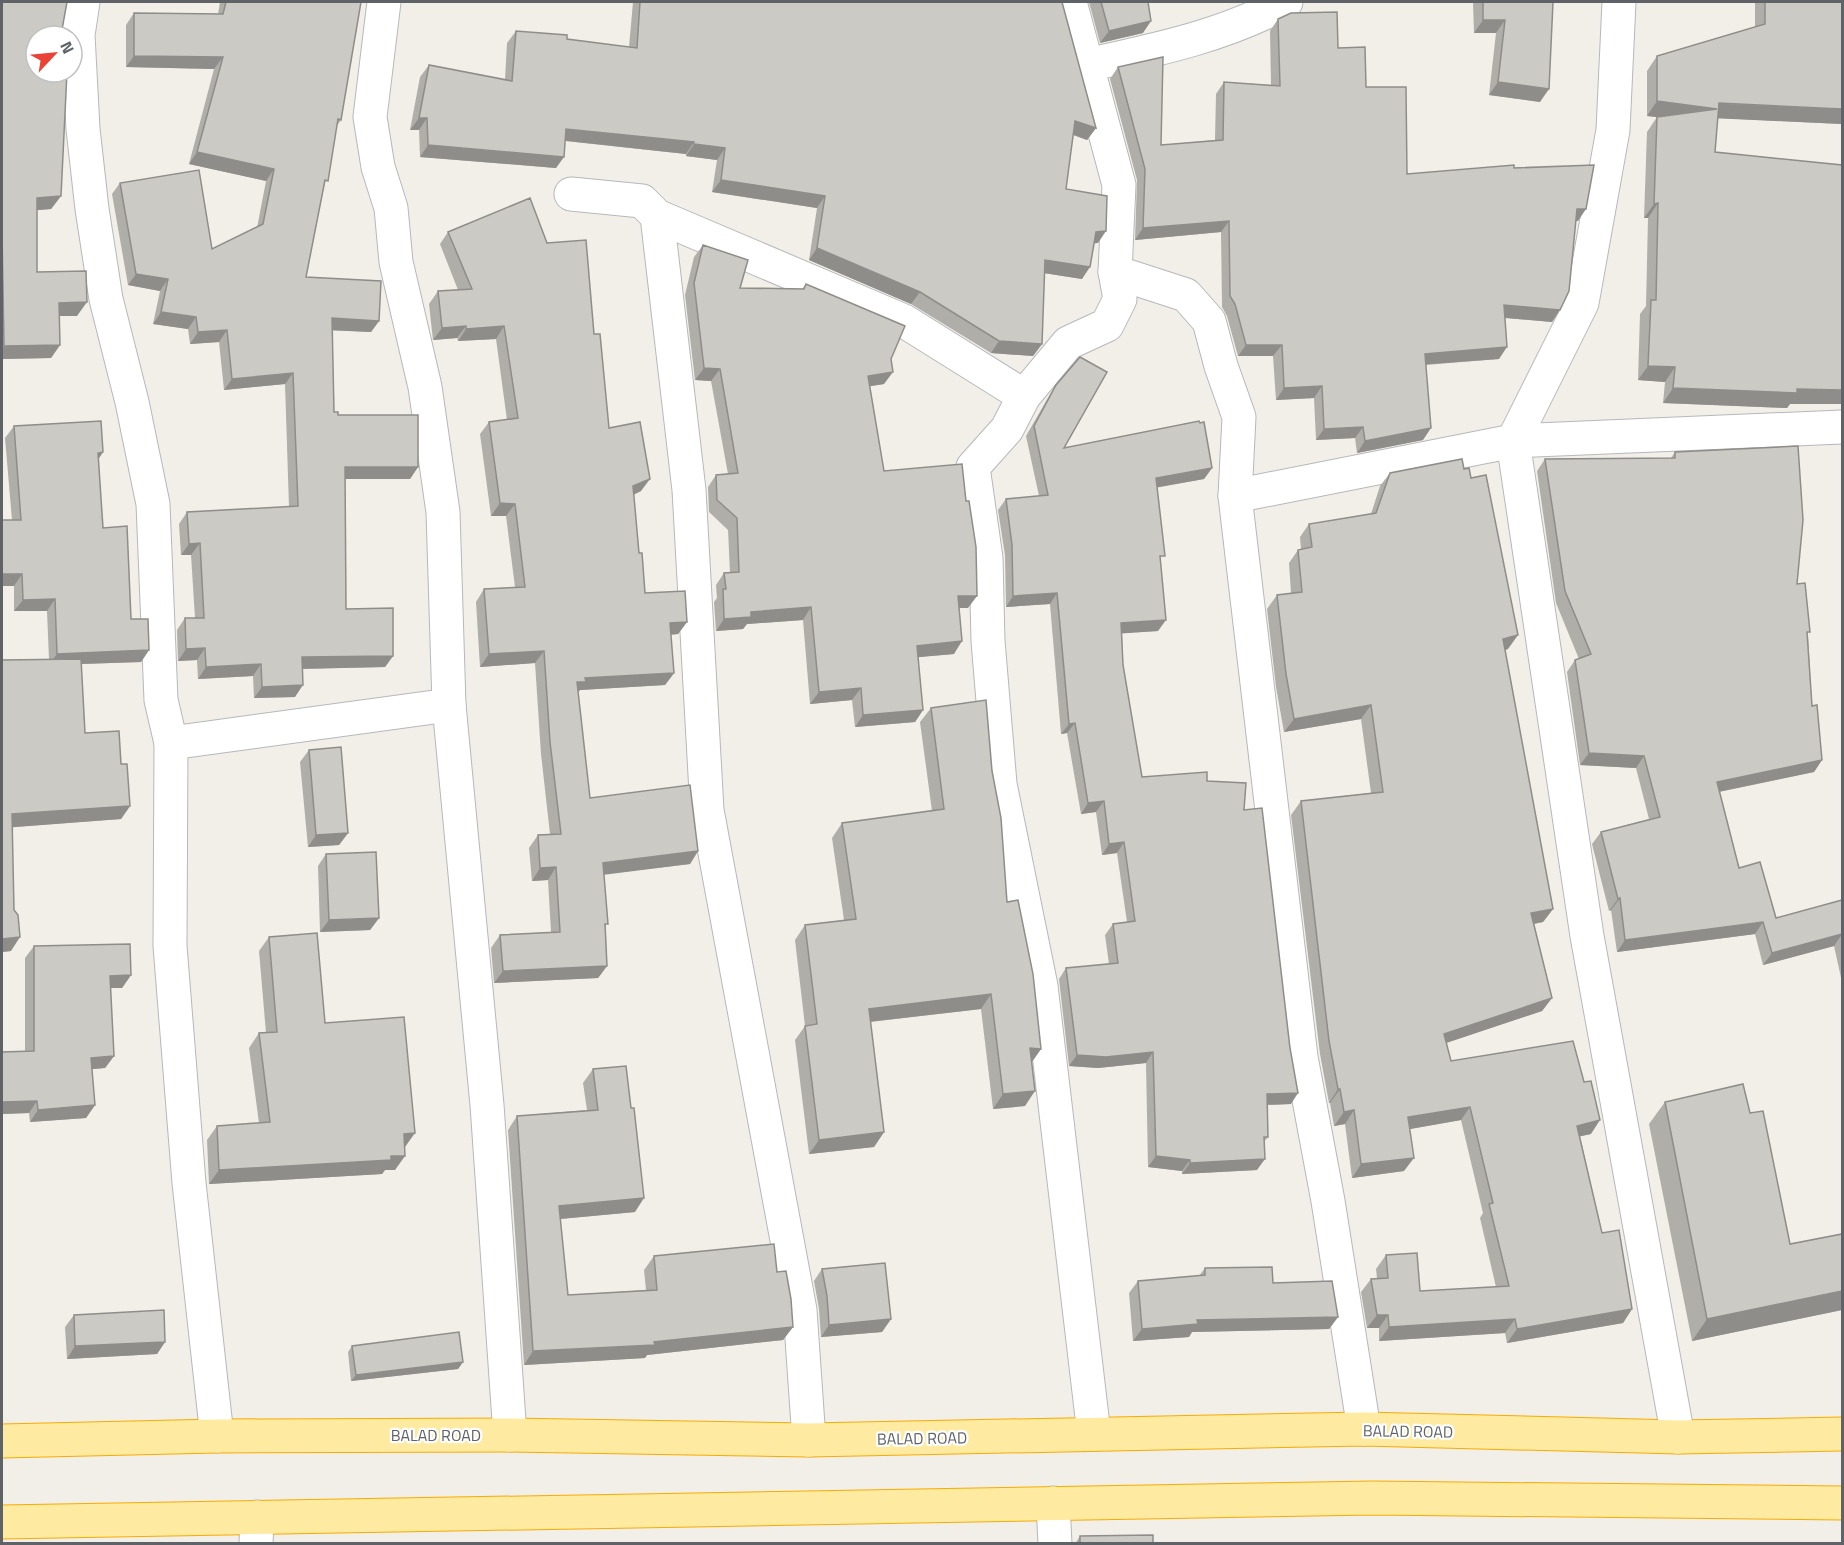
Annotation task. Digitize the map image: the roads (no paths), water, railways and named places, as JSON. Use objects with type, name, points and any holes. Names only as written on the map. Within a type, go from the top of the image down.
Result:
[{"type":"highway","name":"BALAD ROAD","points":[[2,1441],[217,1436],[510,1435],[809,1440],[1364,1429],[1678,1437],[1842,1434]]},
{"type":"highway","points":[[2,1521],[256,1530],[1053,1503],[1373,1498],[1842,1503]]},
{"type":"street","points":[[83,2],[78,35],[83,129],[92,210],[105,299],[132,402],[153,504],[161,700],[171,743],[170,946],[189,1182],[217,1436]]},
{"type":"street","points":[[384,2],[370,117],[378,166],[391,208],[396,262],[425,387],[443,512],[449,705],[487,1105],[510,1435]]},
{"type":"street","points":[[1070,2],[1119,185],[1115,272],[1120,299],[1107,325],[1068,344],[1024,396],[1007,429],[973,467],[986,558],[988,640],[1000,784],[1041,986],[1094,1434]]},
{"type":"street","points":[[1086,65],[1178,45],[1255,17],[1286,2]]},
{"type":"street","points":[[1619,2],[1613,130],[1582,303],[1514,441],[1587,936],[1678,1437]]},
{"type":"street","points":[[571,194],[642,201],[657,216],[904,321],[1024,396]]},
{"type":"street","points":[[657,216],[689,490],[707,810],[800,1310],[809,1440]]},
{"type":"street","points":[[1115,272],[1186,295],[1209,321],[1221,366],[1239,417],[1235,496],[1301,1057],[1328,1201],[1364,1429]]},
{"type":"street","points":[[1235,496],[1514,441],[1842,427]]},
{"type":"street","points":[[171,743],[449,705]]},
{"type":"street","points":[[1053,1503],[1055,1544]]}]
